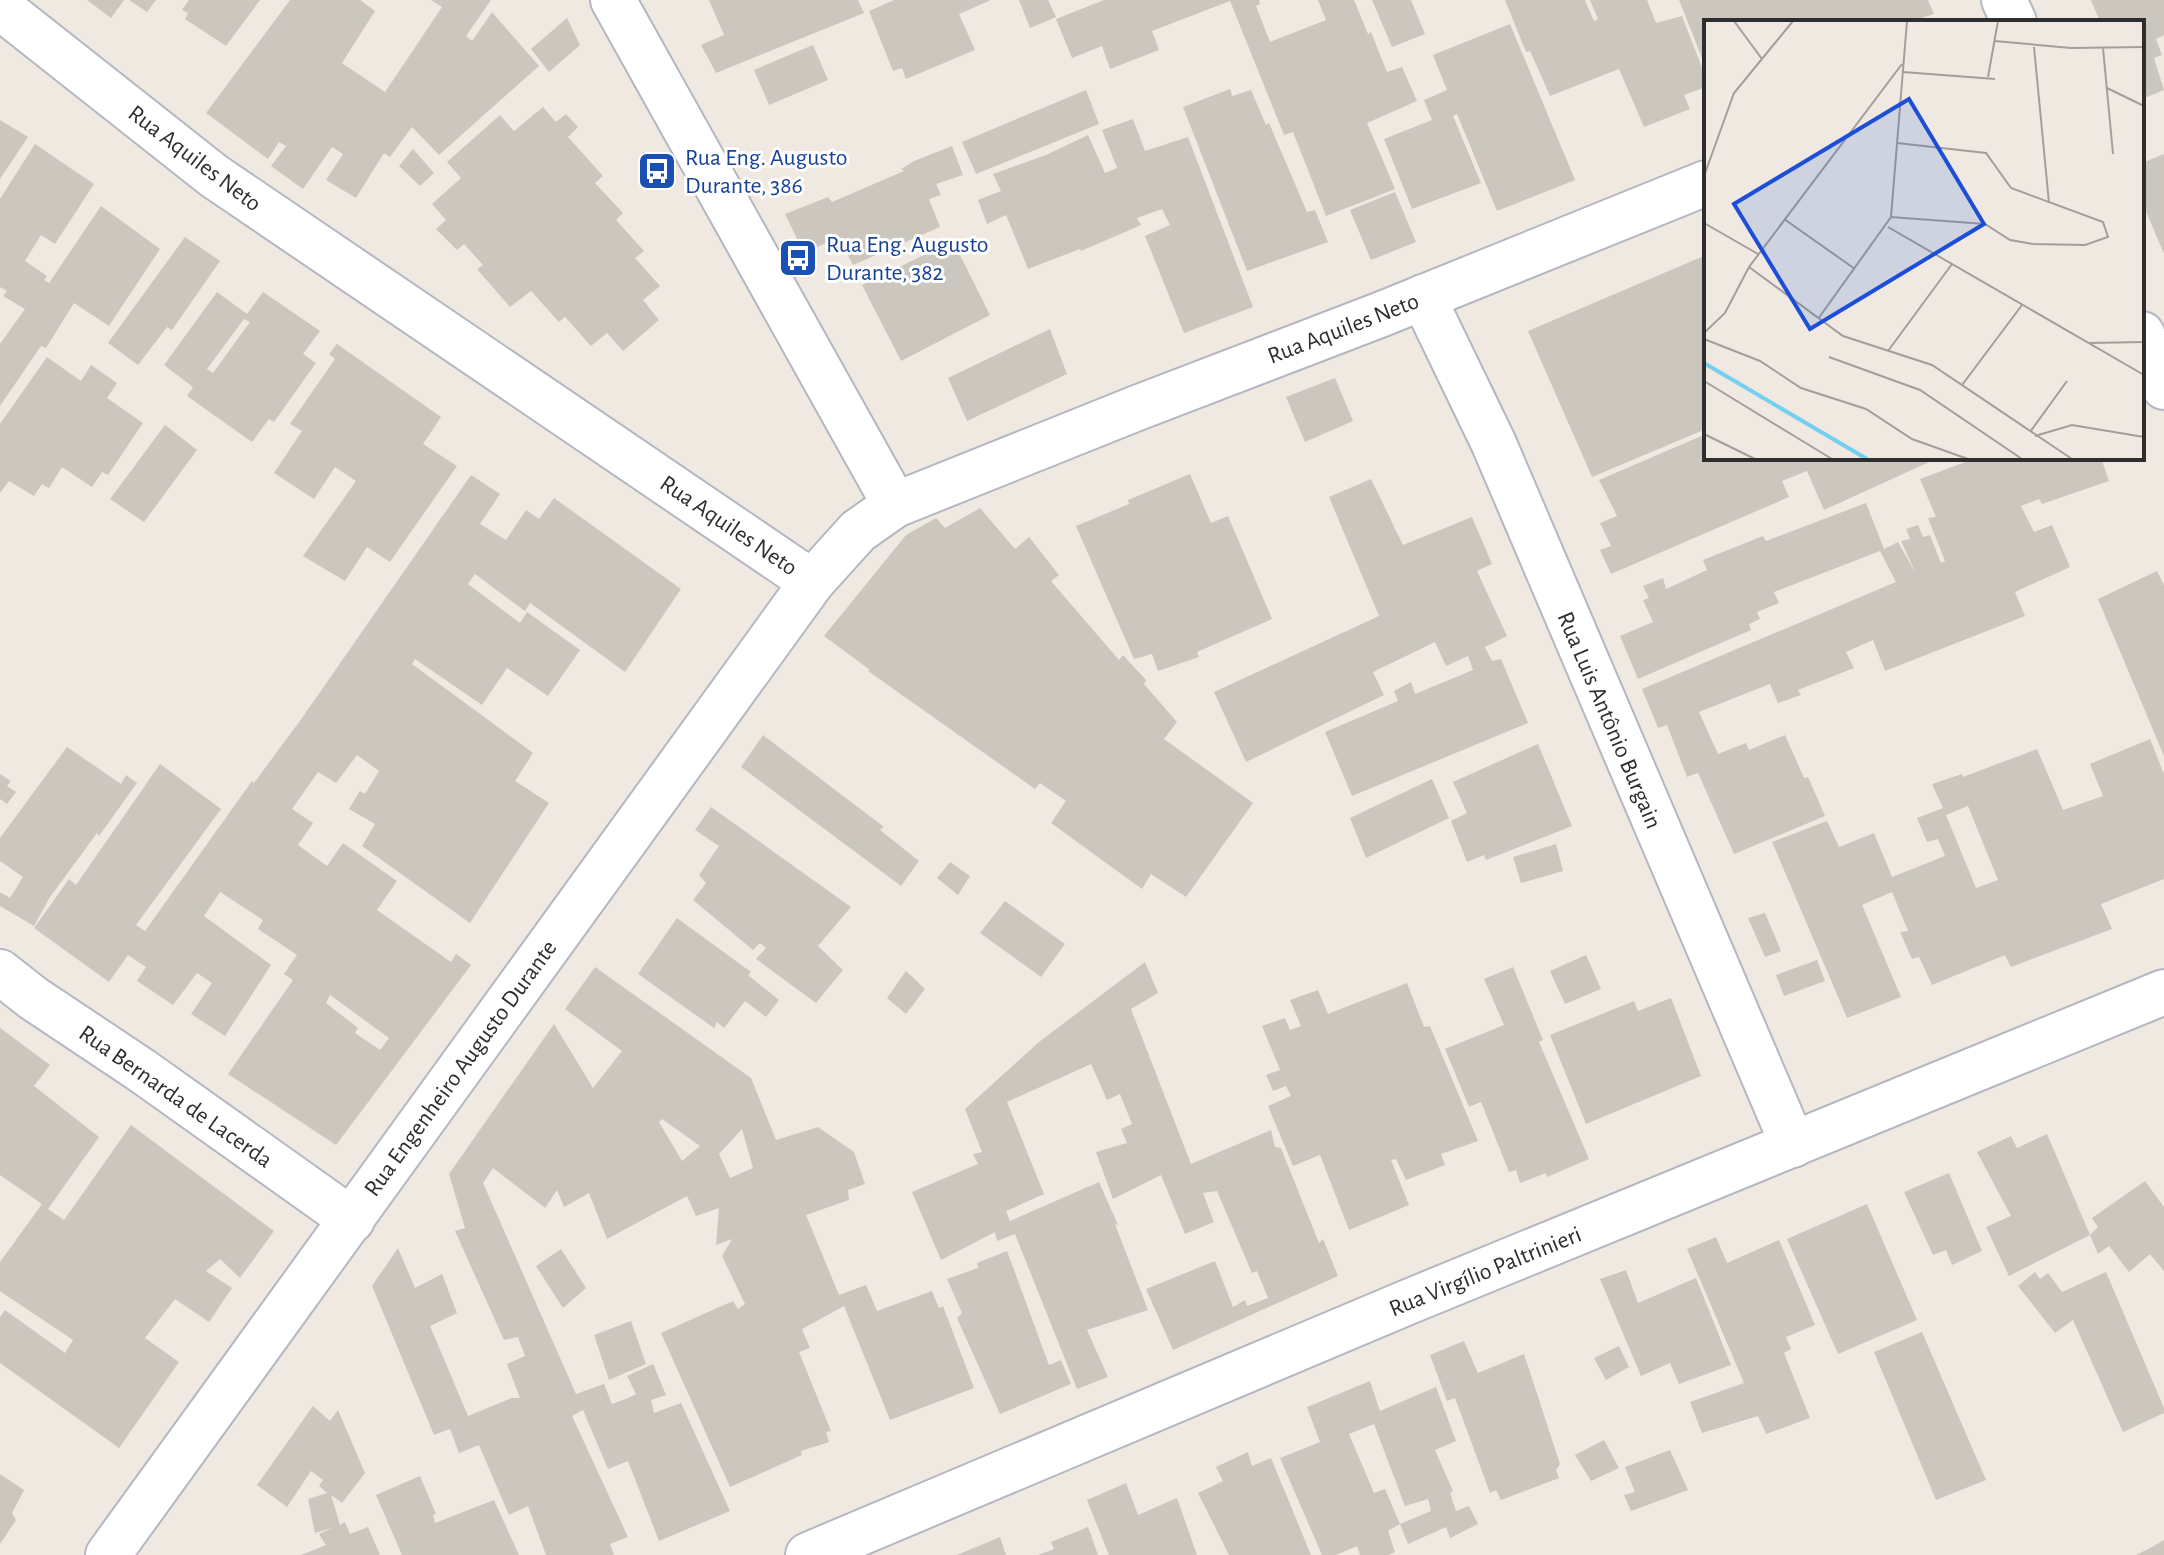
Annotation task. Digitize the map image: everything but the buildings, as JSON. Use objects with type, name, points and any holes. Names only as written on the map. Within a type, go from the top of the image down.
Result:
[{"type":"street","points":[[613,0],[895,505]]},
{"type":"street","points":[[2004,0],[2013,20]]},
{"type":"street","name":"Rua Aquiles Neto","points":[[0,7],[214,176],[812,582],[858,531],[895,505],[1704,184]]},
{"type":"street","name":"Rua Luis Antônio Burgain","points":[[1423,297],[1494,444],[1793,1145]]},
{"type":"street","points":[[2144,339],[2164,387]]},
{"type":"street","name":"Rua Engenheiro Augusto Durante","points":[[108,1555],[812,582]]},
{"type":"street","name":"Rua Bernarda de Lacerda","points":[[0,972],[352,1220]]},
{"type":"street","name":"Rua Virgílio Paltrinieri","points":[[808,1555],[1408,1302],[2164,992]]},
{"type":"place","name":"Rua Eng. Augusto Durante, 386","points":[[657,171]]},
{"type":"place","name":"Rua Eng. Augusto Durante, 382","points":[[798,258]]}]
